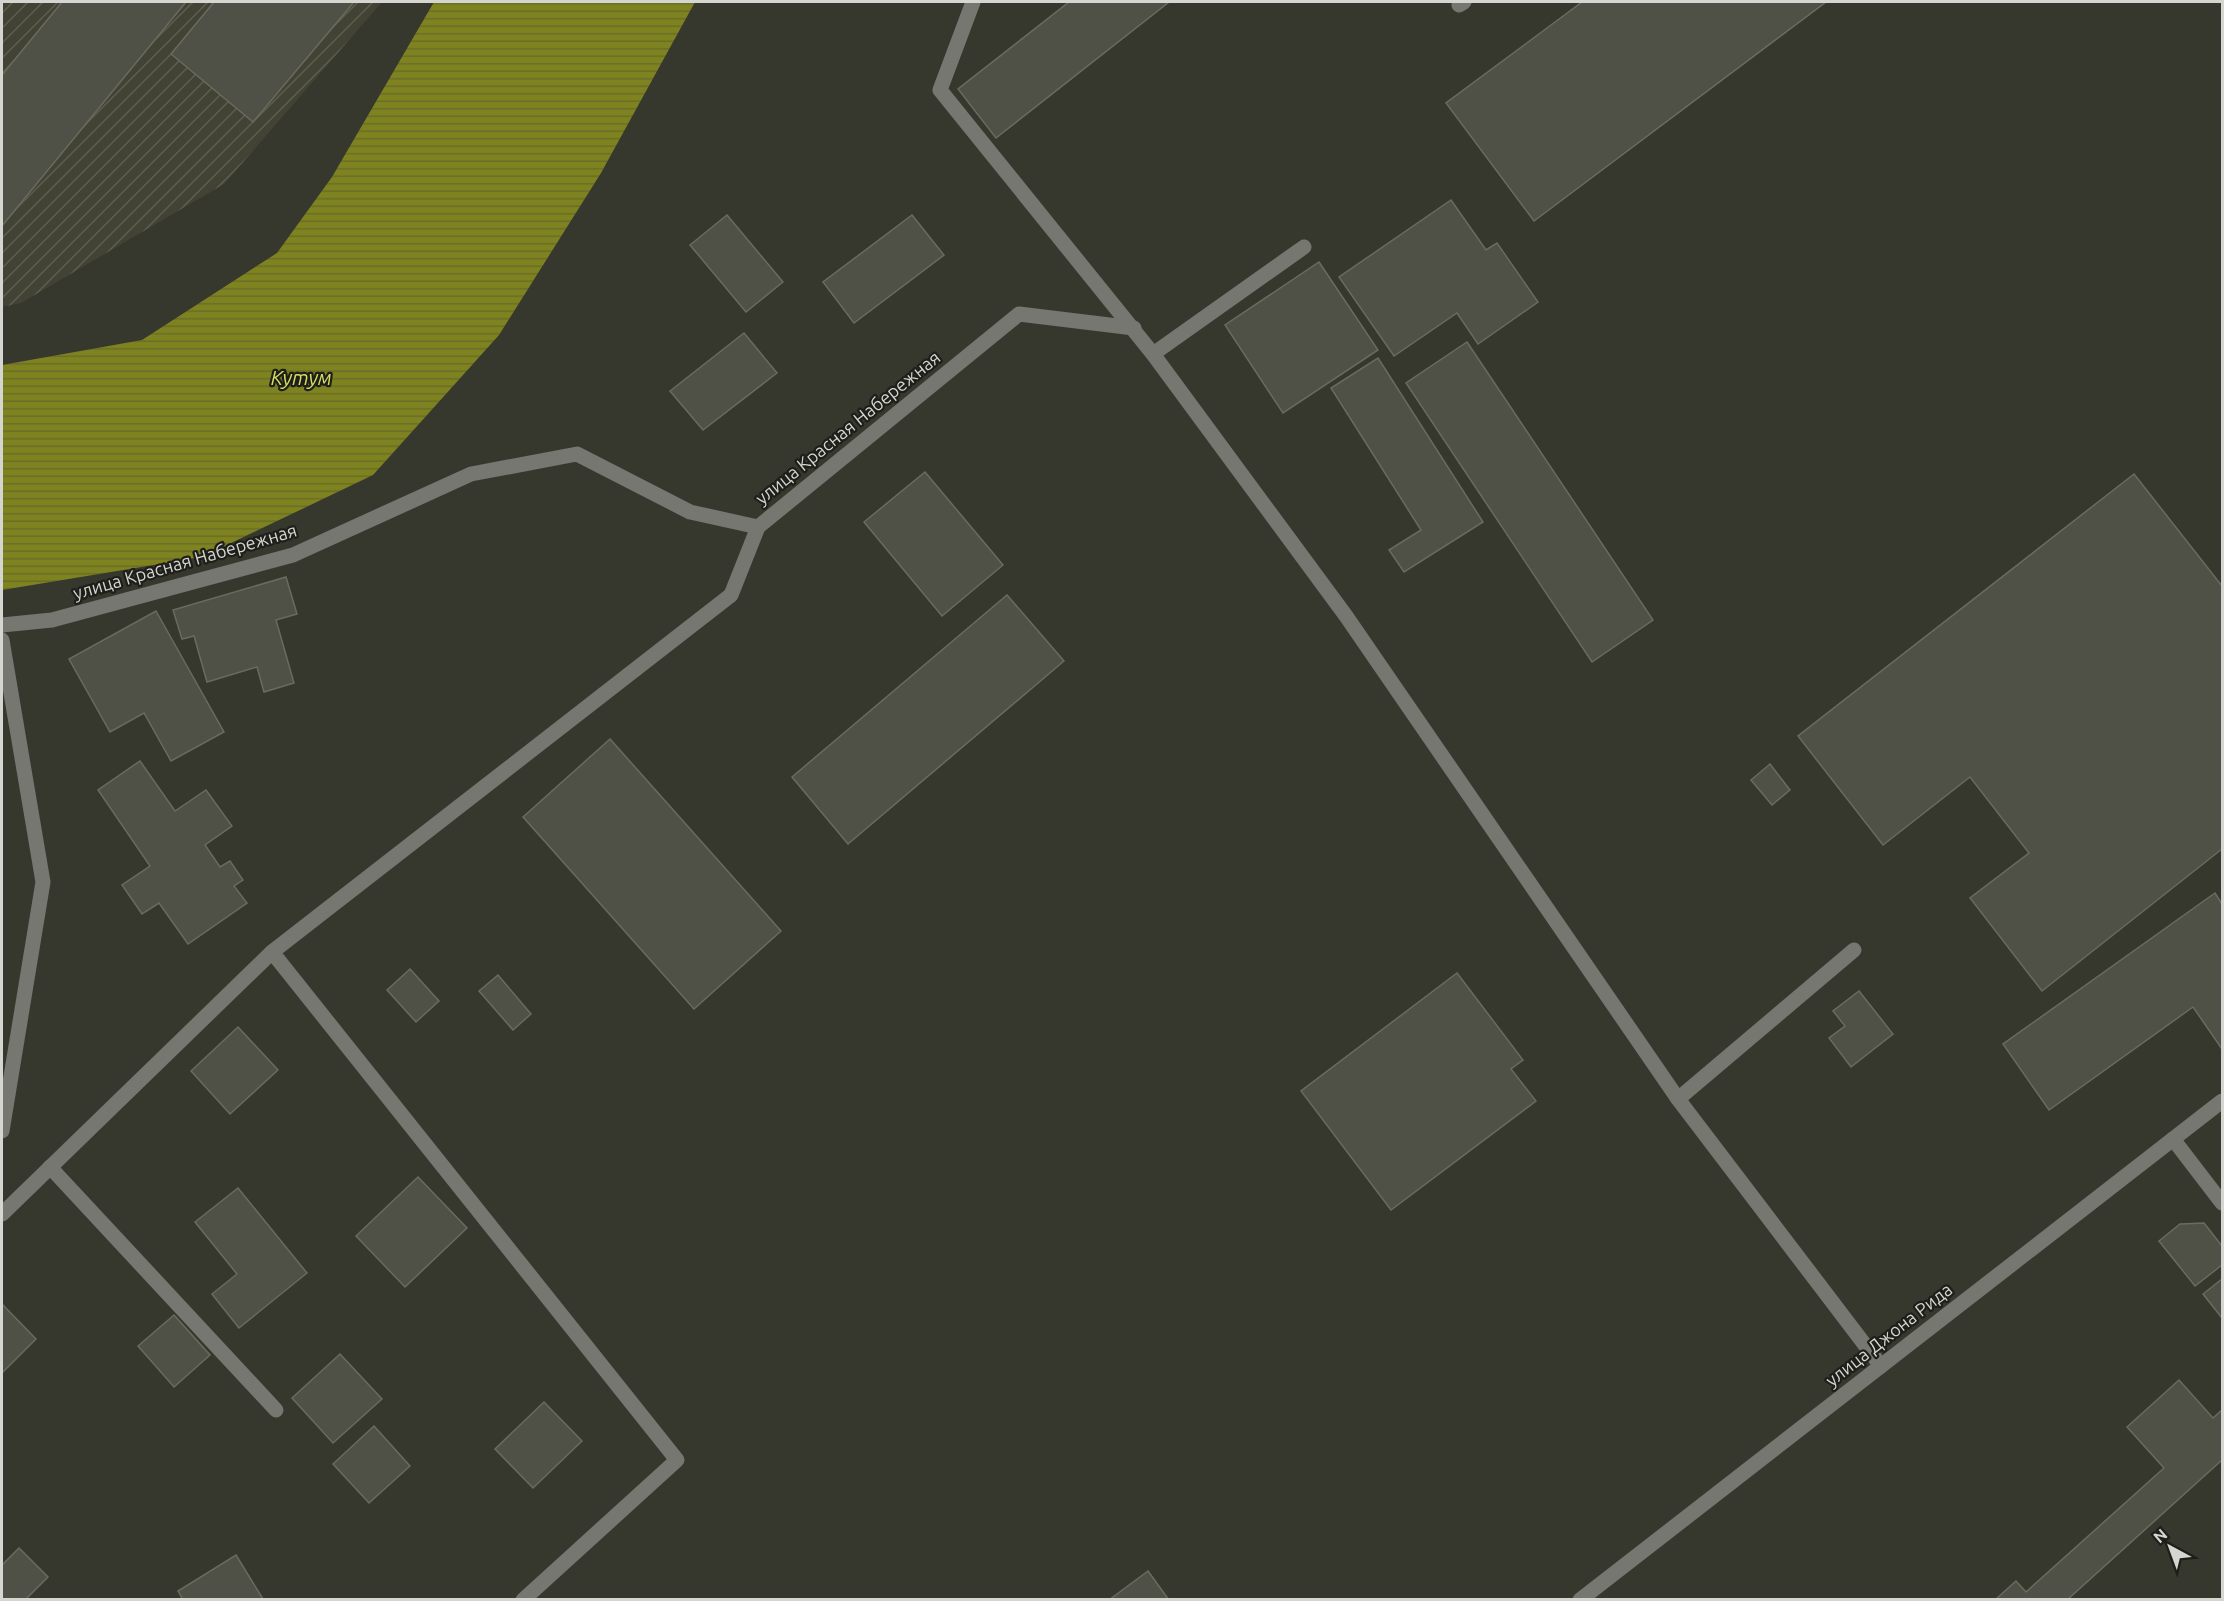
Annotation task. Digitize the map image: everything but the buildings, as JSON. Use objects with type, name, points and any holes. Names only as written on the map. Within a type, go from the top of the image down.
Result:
[{"type":"street","points":[[975,5],[940,90],[1134,328],[1346,616],[1678,1099],[1881,1366]]},
{"type":"street","points":[[1153,354],[1304,247]]},
{"type":"street","name":"улица Красная Набережная","points":[[2,625],[52,620],[293,555],[471,474],[577,454],[690,512],[758,527],[1019,314],[1134,328]]},
{"type":"street","points":[[2,1214],[272,952],[730,595],[758,527]]},
{"type":"street","points":[[2,640],[43,882],[2,1131]]},
{"type":"street","points":[[1678,1099],[1854,950]]},
{"type":"street","points":[[272,952],[677,1460],[523,1599]]},
{"type":"street","name":"улица Джона Рида","points":[[1580,1599],[2223,1101]]},
{"type":"street","points":[[2173,1139],[2223,1203]]},
{"type":"street","points":[[50,1167],[276,1410]]},
{"type":"shaded area","points":[[2,2],[382,2],[224,184],[21,303],[2,307]]},
{"type":"water","name":"Кутум","points":[[434,2],[695,2],[601,173],[499,335],[373,475],[202,557],[2,590],[2,365],[142,340],[277,253],[332,177]]}]
